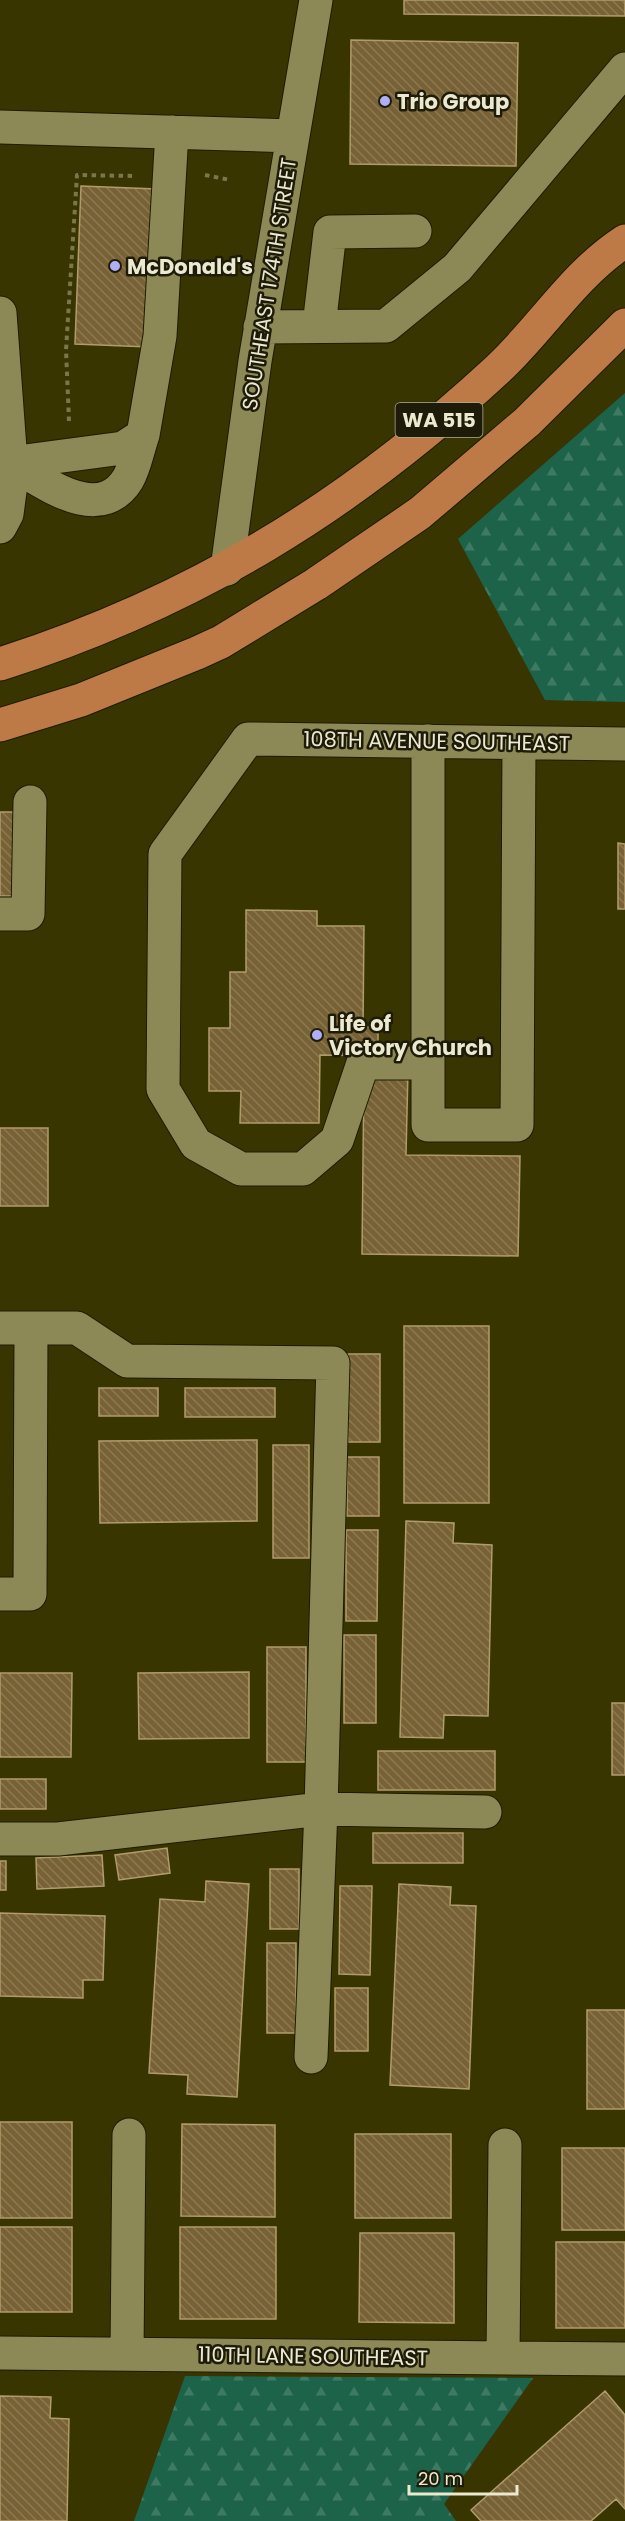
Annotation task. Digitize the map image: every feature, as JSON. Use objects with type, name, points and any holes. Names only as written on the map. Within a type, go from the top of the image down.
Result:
[{"type":"main road","name":"WA 515","points":[[0,664],[57,646],[144,611],[227,569],[298,526],[382,469],[499,368],[600,257],[625,241]]},
{"type":"main road","name":"WA 515","points":[[0,725],[81,700],[197,653],[221,642],[316,584],[420,513],[527,422],[625,325]]},
{"type":"street","name":"SOUTHEAST 174TH STREET","points":[[227,569],[260,327],[316,0]]},
{"type":"street","points":[[260,327],[386,326],[457,268],[625,69]]},
{"type":"street","points":[[0,127],[293,136]]},
{"type":"street","points":[[10,463],[76,498],[93,501],[109,496],[120,489],[129,477],[143,435],[160,336],[172,132]]},
{"type":"street","points":[[319,326],[330,232],[415,231]]},
{"type":"street","points":[[0,313],[11,495],[7,514],[0,527]]},
{"type":"street","points":[[10,463],[123,448],[143,435]]},
{"type":"street","name":"108TH AVENUE SOUTHEAST","points":[[428,1063],[363,1063],[338,1140],[303,1169],[241,1169],[195,1144],[163,1089],[165,854],[248,739],[625,744]]},
{"type":"street","points":[[428,741],[428,1125],[517,1125],[519,743]]},
{"type":"street","points":[[0,914],[28,914],[30,802]]},
{"type":"street","points":[[0,1594],[30,1594],[15,1328],[77,1328],[127,1361],[333,1363],[321,1809],[311,2057]]},
{"type":"street","points":[[0,1839],[58,1839],[321,1809],[485,1812]]},
{"type":"street","points":[[127,2354],[129,2135]]},
{"type":"street","points":[[503,2358],[505,2145]]},
{"type":"street","name":"110TH LANE SOUTHEAST","points":[[0,2353],[625,2359]]},
{"type":"path","points":[[69,421],[66,350],[77,175],[134,176],[154,171],[197,173],[230,180]]},
{"type":"green space","points":[[625,393],[625,702],[545,700],[458,539]]},
{"type":"green space","points":[[185,2376],[533,2378],[444,2504],[456,2521],[134,2521]]},
{"type":"building","points":[[404,0],[625,0],[625,16],[404,14]]},
{"type":"building","points":[[351,40],[518,43],[516,166],[350,164]]},
{"type":"building","name":"McDonald's","points":[[81,186],[156,189],[149,347],[75,344]]},
{"type":"building","points":[[0,812],[24,812],[24,896],[0,896]]},
{"type":"building","points":[[618,843],[625,844],[625,909],[618,909]]},
{"type":"building","points":[[246,910],[317,911],[317,926],[364,926],[363,1027],[378,1027],[378,1056],[320,1055],[319,1123],[240,1123],[241,1091],[209,1091],[209,1028],[230,1028],[230,972],[246,972]]},
{"type":"building","points":[[364,1069],[408,1070],[406,1155],[520,1156],[518,1256],[362,1254]]},
{"type":"building","points":[[0,1128],[48,1128],[48,1206],[0,1206]]},
{"type":"building","points":[[404,1326],[489,1326],[489,1503],[404,1503]]},
{"type":"building","points":[[348,1354],[380,1354],[380,1442],[348,1442]]},
{"type":"building","points":[[99,1388],[158,1388],[158,1416],[99,1416]]},
{"type":"building","points":[[185,1388],[275,1388],[275,1417],[185,1417]]},
{"type":"building","points":[[257,1440],[257,1521],[100,1523],[99,1441]]},
{"type":"building","points":[[273,1445],[309,1445],[309,1558],[273,1558]]},
{"type":"building","points":[[347,1457],[379,1457],[379,1516],[347,1516]]},
{"type":"building","points":[[406,1521],[454,1523],[453,1543],[492,1545],[488,1716],[444,1715],[443,1738],[400,1737]]},
{"type":"building","points":[[346,1530],[378,1530],[377,1621],[346,1621]]},
{"type":"building","points":[[344,1635],[376,1635],[376,1723],[344,1723]]},
{"type":"building","points":[[267,1647],[306,1647],[306,1762],[267,1762]]},
{"type":"building","points":[[249,1672],[249,1738],[139,1739],[138,1673]]},
{"type":"building","points":[[0,1673],[72,1673],[71,1757],[0,1757]]},
{"type":"building","points":[[612,1703],[625,1703],[625,1775],[612,1775]]},
{"type":"building","points":[[378,1751],[495,1751],[495,1790],[378,1790]]},
{"type":"building","points":[[0,1779],[46,1779],[46,1809],[0,1809]]},
{"type":"building","points":[[373,1833],[463,1833],[463,1863],[373,1863]]},
{"type":"building","points":[[167,1848],[170,1873],[119,1880],[115,1855]]},
{"type":"building","points":[[102,1855],[104,1886],[37,1889],[36,1858]]},
{"type":"building","points":[[0,1861],[6,1861],[6,1890],[0,1890]]},
{"type":"building","points":[[270,1869],[299,1869],[299,1929],[270,1929]]},
{"type":"building","points":[[206,1881],[249,1884],[237,2097],[187,2094],[188,2075],[149,2073],[160,1899],[205,1902]]},
{"type":"building","points":[[399,1884],[451,1887],[450,1905],[476,1906],[469,2089],[390,2085]]},
{"type":"building","points":[[340,1886],[372,1886],[370,1975],[339,1974]]},
{"type":"building","points":[[0,1913],[105,1916],[103,1980],[83,1980],[83,1998],[0,1996]]},
{"type":"building","points":[[267,1943],[296,1943],[296,2033],[267,2033]]},
{"type":"building","points":[[335,1988],[368,1988],[368,2051],[335,2051]]},
{"type":"building","points":[[587,2010],[625,2010],[625,2109],[587,2109]]},
{"type":"building","points":[[0,2122],[72,2122],[72,2218],[0,2218]]},
{"type":"building","points":[[182,2124],[275,2125],[275,2217],[181,2216]]},
{"type":"building","points":[[355,2134],[451,2134],[451,2218],[355,2218]]},
{"type":"building","points":[[562,2148],[625,2148],[625,2230],[562,2230]]},
{"type":"building","points":[[0,2227],[72,2227],[72,2312],[0,2312]]},
{"type":"building","points":[[180,2227],[276,2227],[276,2319],[180,2319]]},
{"type":"building","points":[[360,2233],[454,2233],[454,2323],[359,2322]]},
{"type":"building","points":[[556,2242],[625,2242],[625,2328],[556,2328]]},
{"type":"building","points":[[605,2391],[625,2415],[625,2509],[616,2499],[591,2521],[481,2521],[471,2510]]},
{"type":"building","points":[[0,2396],[51,2397],[50,2418],[69,2419],[67,2521],[0,2521]]},
{"type":"place","name":"Trio Group","points":[[385,101]]},
{"type":"place","name":"McDonald's","points":[[115,266]]},
{"type":"place","name":"Life of Victory Church","points":[[317,1035]]}]
